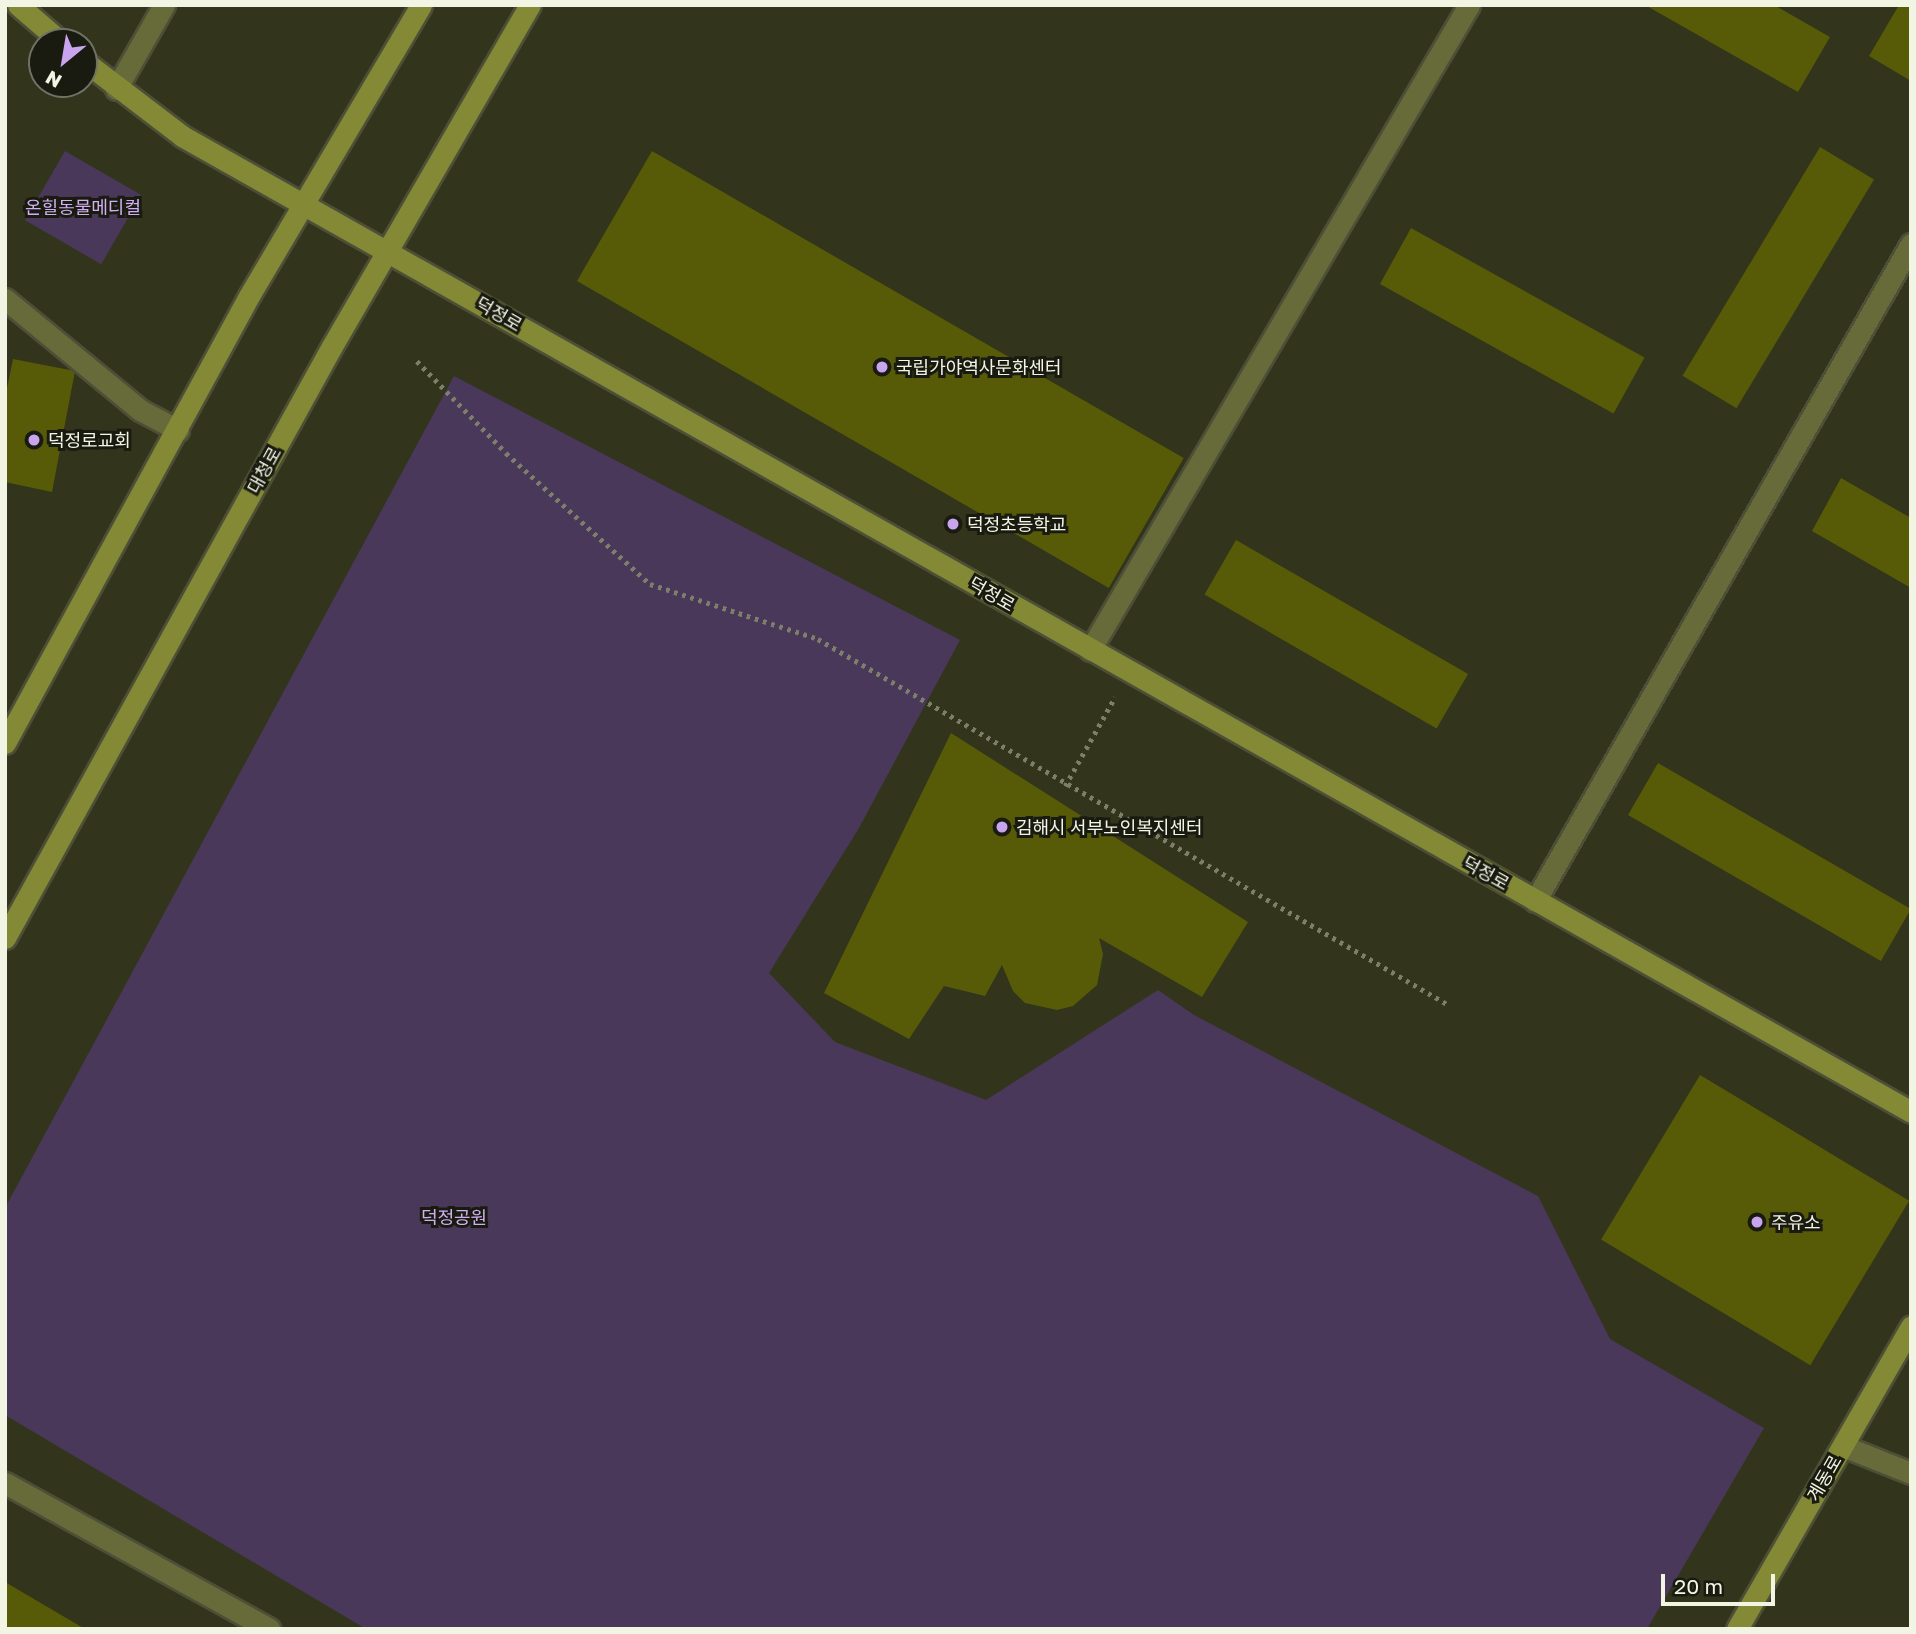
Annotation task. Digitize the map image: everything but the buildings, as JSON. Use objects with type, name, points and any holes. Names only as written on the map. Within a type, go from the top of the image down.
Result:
[{"type":"street","points":[[18,5],[45,28]]},
{"type":"street","points":[[116,89],[164,5]]},
{"type":"street","points":[[5,743],[305,204],[421,5]]},
{"type":"street","name":"대청로","points":[[5,938],[388,251],[530,5]]},
{"type":"street","points":[[1090,650],[1469,5]]},
{"type":"street","name":"덕정로","points":[[98,73],[182,136],[1911,1112]]},
{"type":"street","points":[[1535,901],[1911,244]]},
{"type":"street","points":[[5,299],[140,410],[178,430]]},
{"type":"street","name":"계동로","points":[[1737,1629],[1911,1327]]},
{"type":"street","points":[[1843,1446],[1911,1473]]},
{"type":"street","points":[[5,1483],[269,1629]]},
{"type":"path","points":[[417,361],[506,453],[650,584],[818,639],[1065,786],[1449,1005]]},
{"type":"path","points":[[1065,786],[1129,672]]},
{"type":"green space","name":"온힐동물메디컬","points":[[65,151],[141,195],[101,264],[25,220]]},
{"type":"green space","name":"덕정공원","points":[[454,376],[960,640],[859,828],[769,973],[835,1042],[986,1100],[1158,990],[1194,1015],[1538,1196],[1610,1339],[1764,1428],[1647,1629],[366,1629],[5,1415],[5,1208]]},
{"type":"place","name":"국립가야역사문화센터","points":[[882,367]]},
{"type":"place","name":"덕정로교회","points":[[34,440]]},
{"type":"place","name":"덕정초등학교","points":[[953,524]]},
{"type":"place","name":"김해시 서부노인복지센터","points":[[1002,827]]},
{"type":"place","name":"주유소","points":[[1757,1222]]}]
